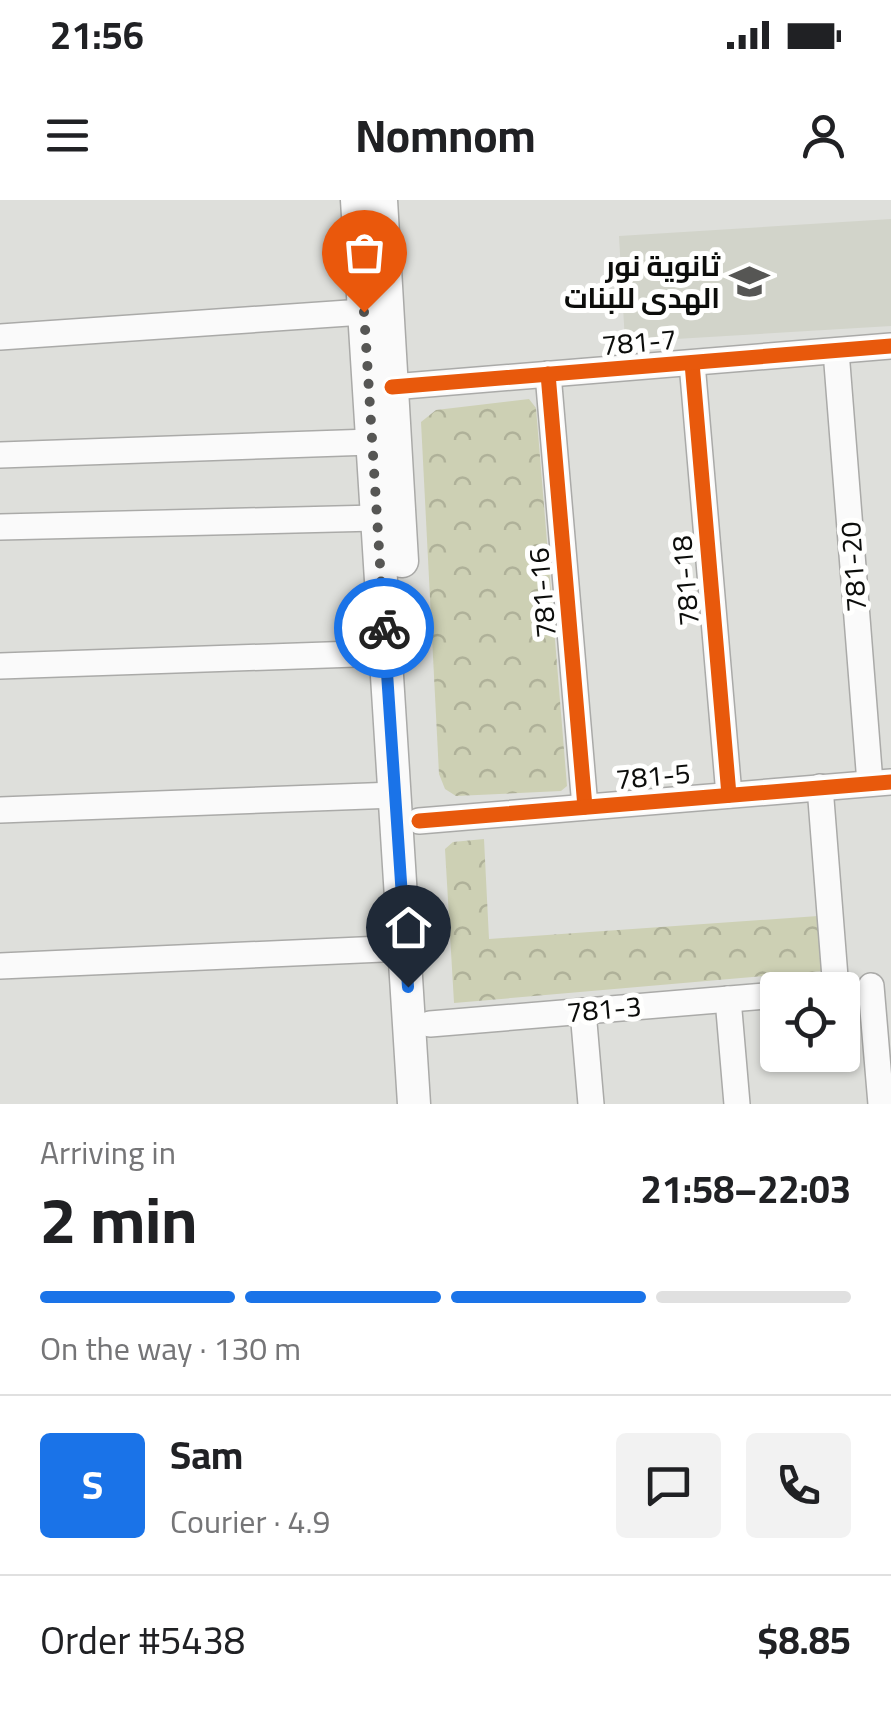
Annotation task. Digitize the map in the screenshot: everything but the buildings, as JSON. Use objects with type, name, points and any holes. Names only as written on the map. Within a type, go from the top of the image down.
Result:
[{"type":"main road","points":[[357,200],[392,387],[435,1104]]},
{"type":"main road","points":[[381,200],[364,312],[414,1104]]},
{"type":"street","points":[[0,337],[364,312]]},
{"type":"street","name":"781-7","points":[[392,387],[891,346]]},
{"type":"street","name":"781-20","points":[[836,350],[880,782]]},
{"type":"street","name":"781-18","points":[[692,363],[729,795]]},
{"type":"street","name":"781-16","points":[[548,374],[585,807]]},
{"type":"street","points":[[0,455],[371,442]]},
{"type":"street","points":[[0,528],[376,518]]},
{"type":"street","points":[[0,666],[386,653]]},
{"type":"street","name":"781-5","points":[[419,821],[880,782]]},
{"type":"street","points":[[820,788],[832,972]]},
{"type":"street","points":[[0,810],[396,796]]},
{"type":"street","points":[[0,966],[405,948]]},
{"type":"street","points":[[880,1104],[881,986]]},
{"type":"street","name":"781-3","points":[[430,1024],[760,996]]},
{"type":"street","points":[[728,999],[737,1104]]},
{"type":"street","points":[[583,1011],[590,1104]]},
{"type":"shaded area","name":"ثانوية نور الهدى للبنات","points":[[891,219],[891,326],[625,342],[619,236]]},
{"type":"green space","points":[[529,399],[536,408],[567,786],[561,791],[456,796],[445,789],[439,774],[421,422],[436,410]]},
{"type":"green space","points":[[484,839],[489,939],[818,916],[823,971],[760,972],[760,976],[454,1003],[445,849],[453,842]]},
{"type":"cycle path","points":[[392,387],[891,346]]},
{"type":"cycle path","points":[[692,363],[729,795]]},
{"type":"cycle path","points":[[548,374],[585,807]]},
{"type":"cycle path","points":[[419,821],[891,782]]},
{"type":"way so far","points":[[364,312],[384,628]]},
{"type":"place","name":"ثانوية نور الهدى للبنات","points":[[750,282]]},
{"type":"route","points":[[384,628],[408,987]]}]
